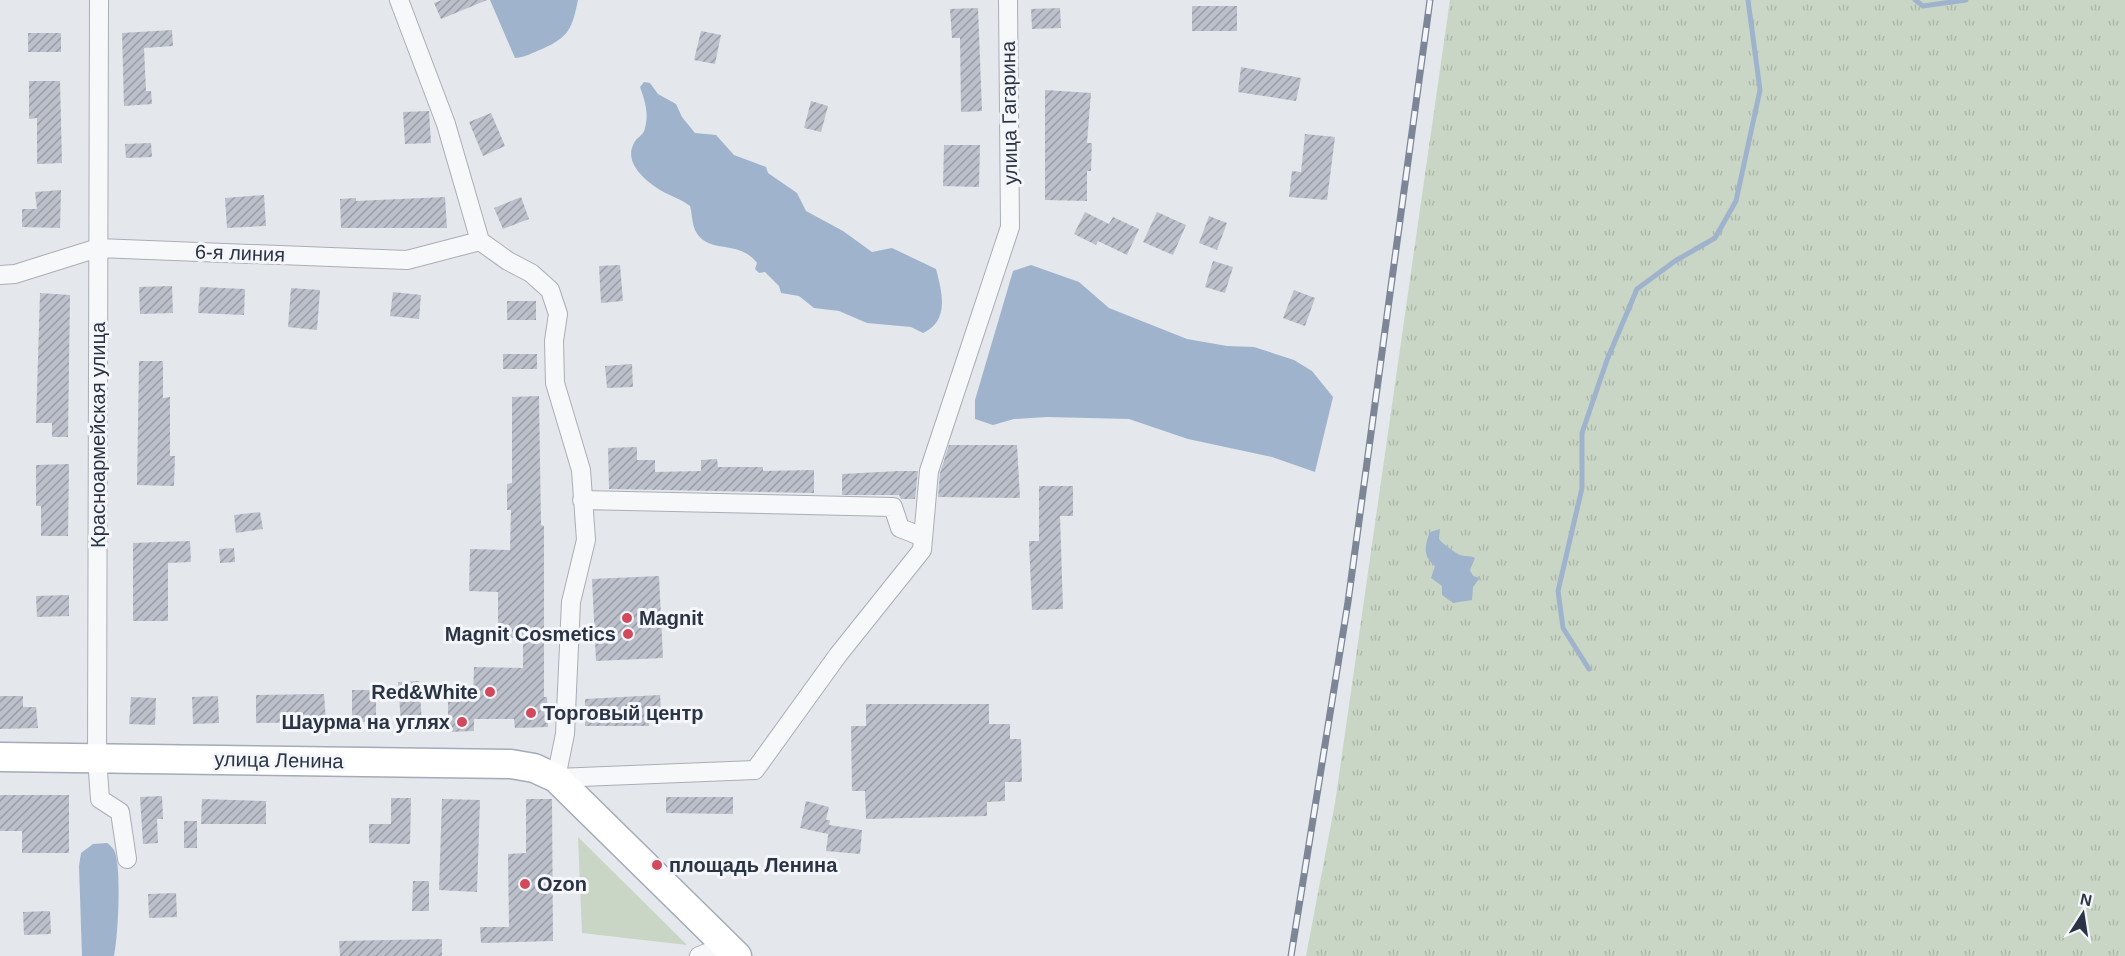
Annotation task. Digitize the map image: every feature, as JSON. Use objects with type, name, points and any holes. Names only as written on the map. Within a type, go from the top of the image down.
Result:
[{"type":"main road","name":"улица Ленина","points":[[0,757],[511,764],[534,768],[556,778]]},
{"type":"main road","points":[[556,778],[720,953]]},
{"type":"street","name":"Красноармейская улица","points":[[99,0],[97,758],[100,799],[120,812],[127,859]]},
{"type":"street","points":[[399,0],[446,124],[480,241],[508,261],[531,273],[550,290],[558,314],[554,341],[555,383],[581,470],[582,500],[586,540],[571,602],[566,734],[556,778],[755,770],[838,655],[921,550],[923,537],[900,528],[893,507],[582,500]]},
{"type":"street","name":"улица Гагарина","points":[[923,537],[929,471],[1010,227],[1008,0]]},
{"type":"street","name":"6-я линия","points":[[0,275],[15,274],[98,248],[407,260],[480,241]]},
{"type":"green space","points":[[1450,0],[2125,0],[2125,956],[1306,956],[1335,803]]},
{"type":"green space","points":[[578,837],[687,945],[582,933]]},
{"type":"water","points":[[490,0],[578,0],[574,18],[564,36],[542,49],[515,58]]},
{"type":"water","points":[[644,82],[650,83],[658,94],[676,104],[682,117],[695,133],[716,135],[734,155],[766,167],[768,173],[797,193],[806,211],[843,231],[872,252],[892,248],[936,269],[942,305],[941,314],[932,328],[923,333],[911,327],[867,323],[839,311],[814,308],[799,296],[781,293],[779,286],[765,272],[759,273],[755,269],[757,263],[749,255],[732,248],[708,243],[701,238],[695,230],[690,206],[651,184],[640,174],[633,163],[632,150],[635,141],[644,130],[647,117],[640,87]]},
{"type":"water","points":[[1031,265],[1079,282],[1109,308],[1187,339],[1227,346],[1254,347],[1294,360],[1312,371],[1333,397],[1315,472],[1272,457],[1188,439],[1129,419],[1047,417],[1014,419],[993,425],[975,419],[975,400],[1013,271]]},
{"type":"water","points":[[1440,529],[1439,539],[1446,545],[1460,555],[1475,558],[1470,570],[1473,576],[1480,578],[1473,587],[1472,600],[1453,603],[1442,595],[1442,586],[1431,578],[1435,566],[1428,559],[1426,546],[1430,532]]},
{"type":"water","points":[[107,843],[114,850],[119,885],[114,956],[82,956],[79,866],[81,853],[93,844]]},
{"type":"building","points":[[442,0],[487,0],[441,19],[434,3]]},
{"type":"building","points":[[1192,6],[1237,6],[1237,31],[1192,31]]},
{"type":"building","points":[[978,8],[982,111],[961,112],[960,38],[952,38],[950,9]]},
{"type":"building","points":[[1060,8],[1061,28],[1032,29],[1031,9]]},
{"type":"building","points":[[172,30],[173,46],[144,48],[146,91],[151,91],[152,104],[124,106],[122,33]]},
{"type":"building","points":[[701,31],[721,35],[715,64],[694,60]]},
{"type":"building","points":[[28,33],[61,33],[61,52],[28,52]]},
{"type":"building","points":[[1241,67],[1301,78],[1296,101],[1238,92]]},
{"type":"building","points":[[29,81],[60,81],[62,163],[37,164],[37,118],[29,119]]},
{"type":"building","points":[[1045,90],[1091,93],[1087,143],[1092,143],[1091,171],[1087,171],[1087,201],[1045,200]]},
{"type":"building","points":[[811,101],[828,106],[821,132],[804,128]]},
{"type":"building","points":[[429,111],[431,143],[405,144],[403,112]]},
{"type":"building","points":[[491,113],[505,146],[483,156],[469,122]]},
{"type":"building","points":[[1305,134],[1335,137],[1327,200],[1289,197],[1292,171],[1301,172]]},
{"type":"building","points":[[151,143],[152,157],[126,158],[125,144]]},
{"type":"building","points":[[944,145],[980,145],[979,187],[943,186]]},
{"type":"building","points":[[61,190],[60,228],[22,227],[22,209],[37,209],[35,192]]},
{"type":"building","points":[[264,195],[266,226],[227,228],[225,198]]},
{"type":"building","points":[[445,197],[447,228],[341,228],[340,199],[356,198],[356,201]]},
{"type":"building","points":[[521,197],[529,219],[503,229],[494,208]]},
{"type":"building","points":[[1085,212],[1109,224],[1113,217],[1139,229],[1127,255],[1098,241],[1096,245],[1074,234]]},
{"type":"building","points":[[1157,212],[1186,225],[1173,255],[1143,242]]},
{"type":"building","points":[[1209,216],[1227,223],[1217,250],[1199,243]]},
{"type":"building","points":[[1213,261],[1233,267],[1225,293],[1205,287]]},
{"type":"building","points":[[620,265],[623,301],[601,303],[599,266]]},
{"type":"building","points":[[172,286],[173,313],[140,314],[139,287]]},
{"type":"building","points":[[200,287],[245,289],[244,315],[198,313]]},
{"type":"building","points":[[291,288],[320,290],[317,330],[288,327]]},
{"type":"building","points":[[1294,290],[1315,298],[1305,326],[1283,318]]},
{"type":"building","points":[[393,292],[421,295],[419,319],[390,316]]},
{"type":"building","points":[[40,293],[70,295],[68,437],[52,437],[52,423],[36,423]]},
{"type":"building","points":[[507,301],[536,301],[536,320],[507,320]]},
{"type":"building","points":[[503,354],[537,354],[537,369],[503,369]]},
{"type":"building","points":[[139,361],[163,361],[163,398],[170,397],[170,456],[175,456],[174,486],[137,485]]},
{"type":"building","points":[[632,364],[633,387],[607,388],[605,366]]},
{"type":"building","points":[[539,396],[541,525],[544,526],[544,697],[547,697],[548,727],[515,728],[514,719],[474,719],[474,731],[448,732],[448,698],[473,698],[474,667],[523,668],[523,638],[498,638],[498,592],[469,591],[470,549],[510,550],[511,510],[507,510],[507,484],[512,483],[512,397]]},
{"type":"building","points":[[949,445],[1017,445],[1020,498],[938,497],[940,473]]},
{"type":"building","points":[[637,447],[637,460],[655,460],[655,472],[701,471],[701,460],[717,459],[718,467],[763,467],[763,471],[814,470],[814,493],[609,489],[608,448]]},
{"type":"building","points":[[69,464],[68,536],[41,536],[41,506],[36,506],[36,465]]},
{"type":"building","points":[[918,471],[915,499],[901,499],[899,495],[842,495],[842,474]]},
{"type":"building","points":[[1039,486],[1073,486],[1073,516],[1060,516],[1063,609],[1032,610],[1029,541],[1039,541]]},
{"type":"building","points":[[260,512],[263,529],[236,533],[234,515]]},
{"type":"building","points":[[190,541],[191,562],[168,563],[168,621],[133,621],[133,543]]},
{"type":"building","points":[[234,548],[235,562],[220,563],[219,549]]},
{"type":"building","name":"Magnit","points":[[659,576],[663,658],[596,661],[592,579]]},
{"type":"building","points":[[69,595],[69,616],[37,617],[36,596]]},
{"type":"building","points":[[419,681],[422,723],[401,724],[398,682]]},
{"type":"building","points":[[352,690],[376,690],[376,722],[352,722]]},
{"type":"building","points":[[324,694],[326,722],[256,723],[256,695]]},
{"type":"building","points":[[660,695],[661,712],[649,713],[649,726],[585,726],[585,699]]},
{"type":"building","points":[[0,696],[23,696],[23,707],[36,707],[38,728],[0,729]]},
{"type":"building","points":[[218,696],[219,723],[193,724],[192,697]]},
{"type":"building","points":[[131,697],[156,698],[155,725],[129,724]]},
{"type":"building","points":[[866,704],[989,704],[989,724],[1010,724],[1010,739],[1021,739],[1022,782],[1005,782],[1005,801],[987,802],[987,816],[866,819],[865,791],[852,791],[851,726],[866,726]]},
{"type":"building","points":[[0,795],[69,795],[69,853],[22,853],[22,831],[0,831]]},
{"type":"building","points":[[162,796],[163,819],[157,819],[158,843],[143,844],[140,797]]},
{"type":"building","points":[[666,797],[733,797],[733,814],[666,813]]},
{"type":"building","points":[[391,798],[411,798],[410,844],[369,843],[369,824],[391,824]]},
{"type":"building","points":[[202,799],[266,801],[266,824],[201,824]]},
{"type":"building","points":[[442,799],[480,800],[477,892],[439,890]]},
{"type":"building","points":[[526,799],[552,799],[553,941],[481,943],[480,927],[509,927],[508,854],[526,853]]},
{"type":"building","points":[[806,801],[829,807],[826,820],[830,820],[829,825],[862,830],[860,854],[826,851],[829,828],[828,834],[800,828]]},
{"type":"building","points":[[184,821],[197,821],[197,848],[184,848]]},
{"type":"building","points":[[413,881],[429,881],[429,911],[412,911]]},
{"type":"building","points":[[176,893],[177,917],[149,918],[148,894]]},
{"type":"building","points":[[50,911],[51,934],[24,935],[23,912]]},
{"type":"building","points":[[442,939],[442,956],[340,956],[339,941]]},
{"type":"waterway","points":[[1589,669],[1563,628],[1558,591],[1582,488],[1582,433],[1607,360],[1637,289],[1675,261],[1715,238],[1736,201],[1760,90],[1748,0]]},
{"type":"waterway","points":[[1915,0],[1923,6],[1966,0]]},
{"type":"railway","points":[[1291,956],[1348,602],[1430,0]]},
{"type":"place","name":"Magnit","points":[[627,618]]},
{"type":"place","name":"Magnit Cosmetics","points":[[628,634]]},
{"type":"place","name":"Red&White","points":[[490,692]]},
{"type":"place","name":"Торговый центр","points":[[531,713]]},
{"type":"place","name":"Шаурма на углях","points":[[462,722]]},
{"type":"place","name":"площадь Ленина","points":[[657,865]]},
{"type":"place","name":"Ozon","points":[[525,884]]}]
